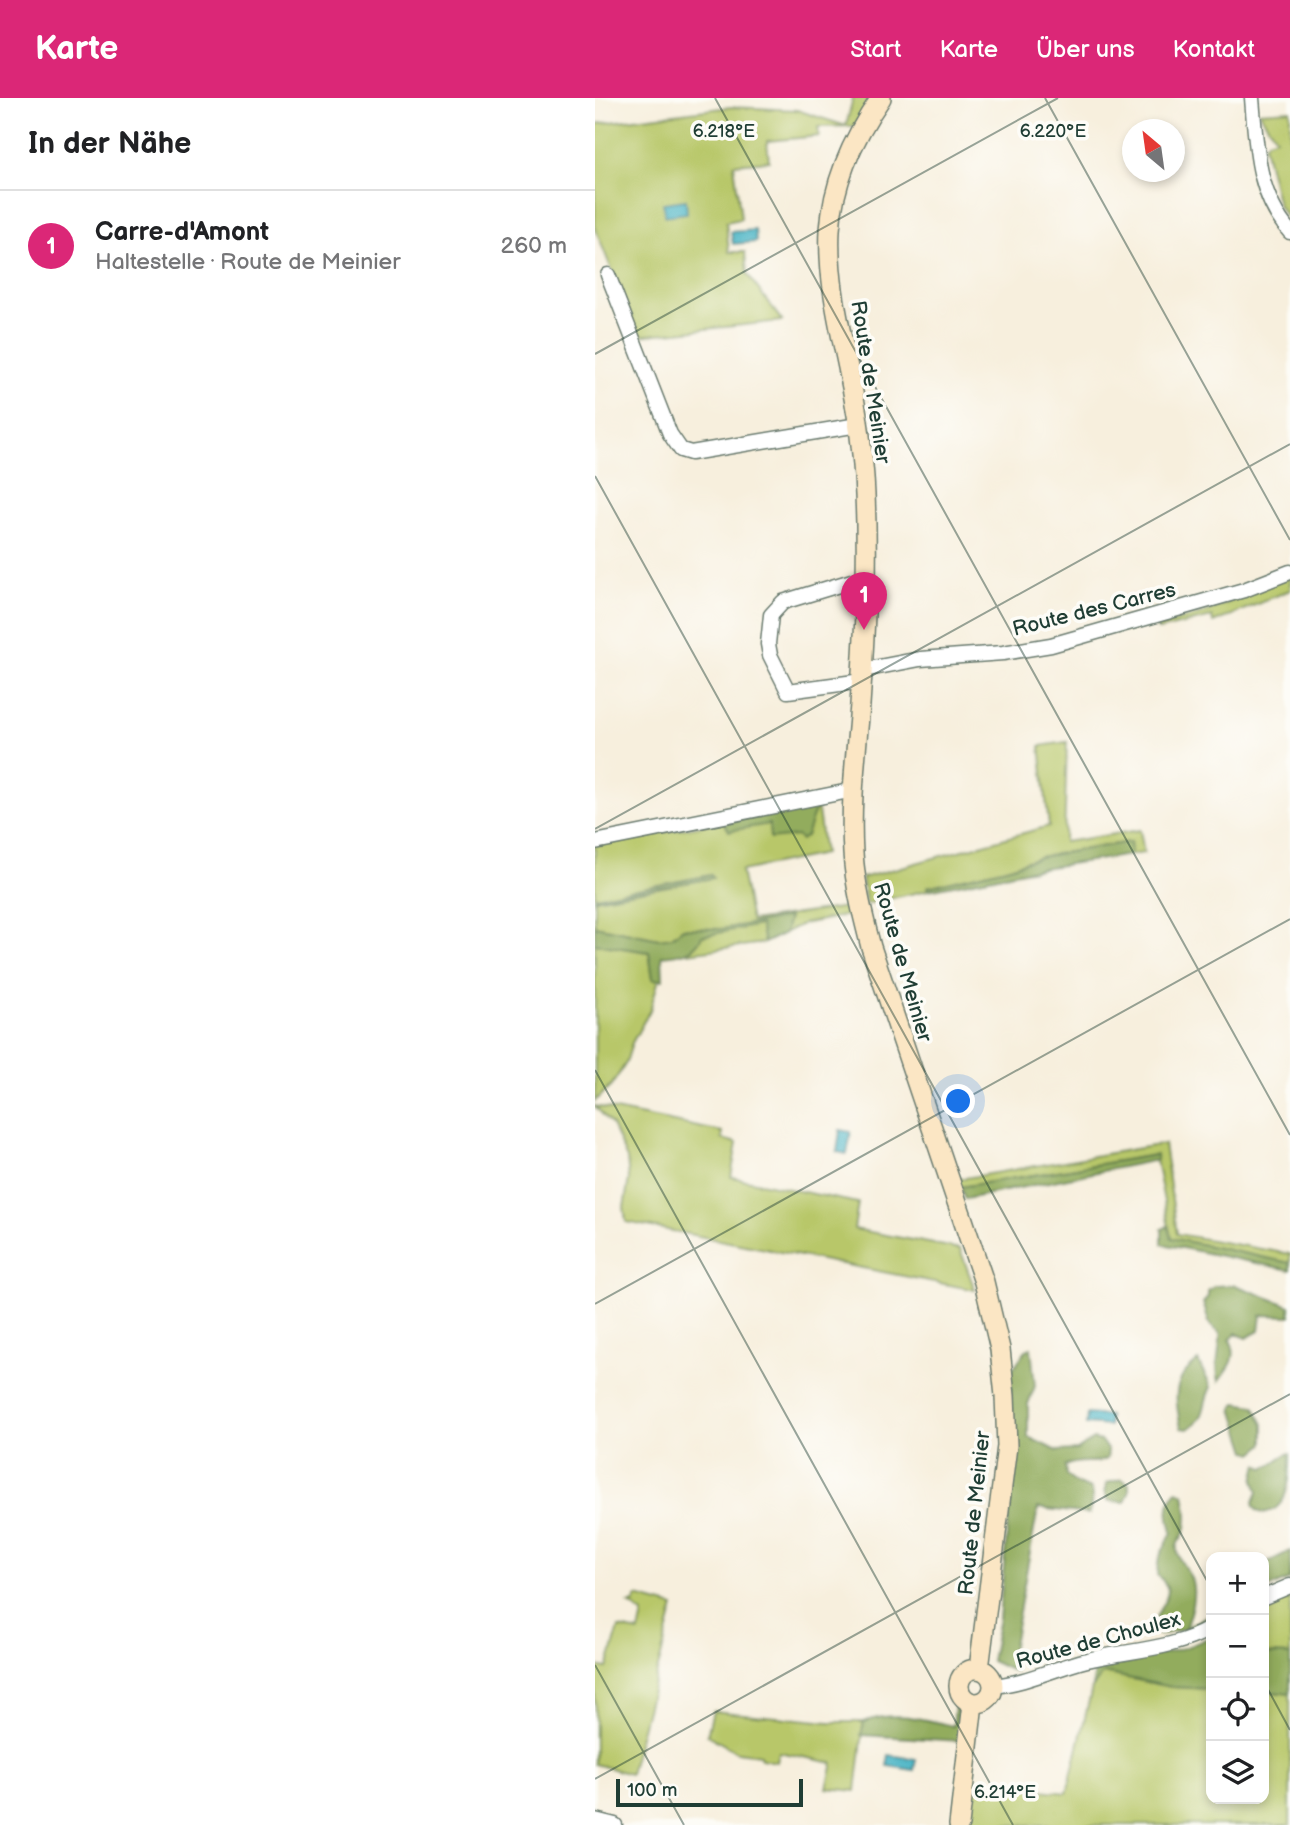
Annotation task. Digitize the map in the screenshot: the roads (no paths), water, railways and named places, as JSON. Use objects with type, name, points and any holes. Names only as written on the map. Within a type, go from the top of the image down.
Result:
[{"type":"street","name":"Route de Meinier","points":[[881,98],[859,131],[841,171],[832,206],[830,228],[831,283],[858,425],[864,477],[865,577],[853,854],[857,891],[871,947],[983,1282],[1000,1349],[1007,1446],[979,1669]]},
{"type":"street","points":[[1252,98],[1263,182],[1277,215],[1290,232]]},
{"type":"street","points":[[608,275],[670,434],[681,450],[691,453],[858,425]]},
{"type":"street","name":"Route des Carres","points":[[865,577],[783,602],[772,611],[768,633],[770,655],[788,691],[920,659],[1003,653],[1051,645],[1244,590],[1290,572]]},
{"type":"street","points":[[595,842],[854,790]]},
{"type":"street","points":[[1269,1595],[1290,1586]]},
{"type":"street","name":"Route de Choulex","points":[[993,1686],[1018,1683],[1084,1661],[1179,1642],[1206,1630]]},
{"type":"street","points":[[979,1669],[990,1675],[993,1686],[989,1697],[979,1703],[973,1703],[963,1698],[958,1686],[962,1674],[967,1670],[979,1669]]},
{"type":"street","points":[[959,1825],[973,1703]]},
{"type":"street","points":[[595,1819],[615,1825]]},
{"type":"water","points":[[686,200],[687,213],[665,216],[663,203]]},
{"type":"water","points":[[755,230],[756,242],[733,244],[731,232]]},
{"type":"water","points":[[840,1130],[851,1132],[847,1154],[837,1152]]},
{"type":"water","points":[[1087,1414],[1109,1416],[1109,1426],[1086,1424]]},
{"type":"water","points":[[889,1755],[916,1759],[914,1770],[887,1766]]},
{"type":"place","name":"Carre-d'Amont","points":[[864,630]]}]
